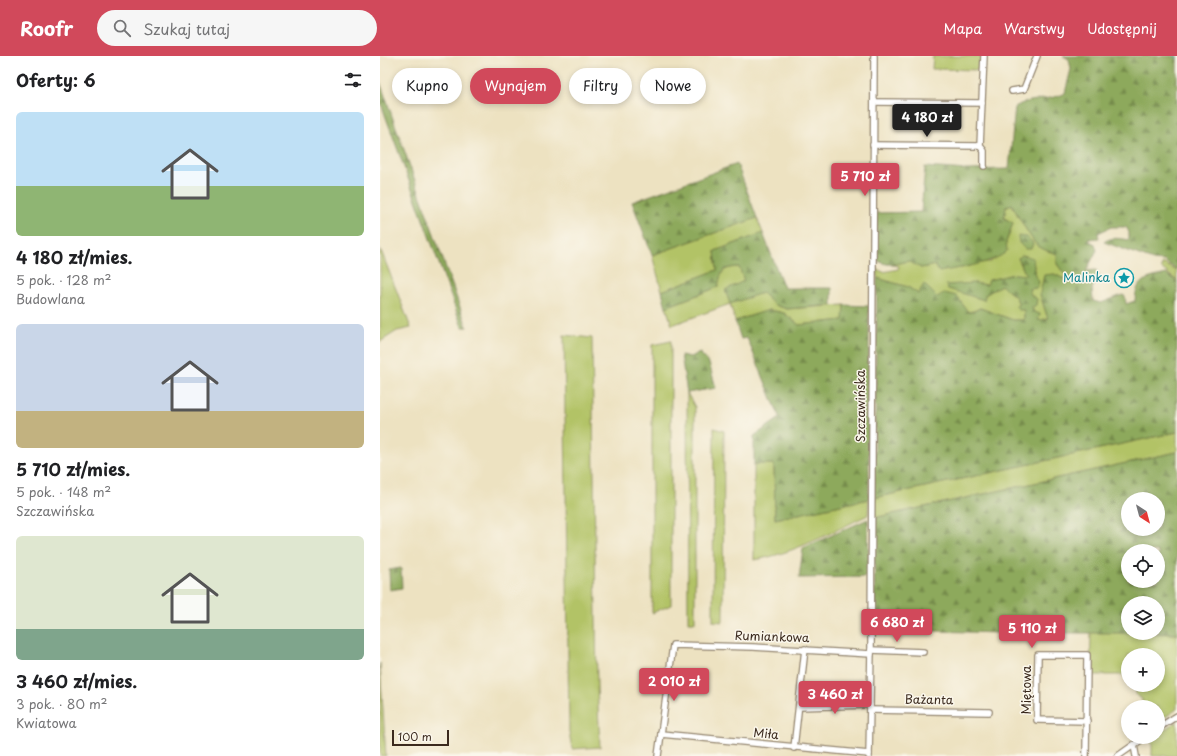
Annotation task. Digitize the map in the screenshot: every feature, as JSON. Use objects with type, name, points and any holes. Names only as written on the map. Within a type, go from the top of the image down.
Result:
[{"type":"street","name":"Szczawińska","points":[[869,755],[871,652],[874,56]]},
{"type":"street","points":[[984,56],[980,146],[984,152],[984,166]]},
{"type":"street","points":[[1012,91],[1024,90],[1037,56]]},
{"type":"street","points":[[874,102],[982,103]]},
{"type":"street","points":[[873,145],[980,146]]},
{"type":"street","name":"Rumiankowa","points":[[661,734],[672,645],[871,652],[923,652]]},
{"type":"street","points":[[794,748],[805,650]]},
{"type":"street","name":"Miętowa","points":[[1086,756],[1087,721],[1087,655],[1038,655],[1037,720],[1087,721]]},
{"type":"street","name":"Bażanta","points":[[798,707],[870,707],[989,712]]},
{"type":"street","points":[[1165,724],[1177,716]]},
{"type":"street","points":[[658,756],[661,734]]},
{"type":"street","name":"Miła","points":[[661,734],[869,755]]},
{"type":"street","points":[[1118,756],[1134,745],[1136,756]]},
{"type":"green space","points":[[933,56],[981,56],[981,70],[932,69]]},
{"type":"green space","points":[[1063,56],[1177,56],[1177,270],[1164,261],[1153,260],[1104,242],[1113,238],[1129,240],[1129,232],[1126,227],[1111,227],[1098,233],[1099,238],[1089,239],[1089,241],[1095,244],[1097,250],[1086,271],[1096,270],[1101,277],[1092,288],[1093,301],[1101,303],[1122,295],[1125,296],[1126,304],[1135,301],[1136,293],[1140,284],[1153,277],[1166,274],[1177,281],[1177,432],[874,498],[877,278],[908,287],[918,294],[924,284],[937,297],[944,293],[957,296],[968,312],[980,308],[1013,320],[1024,320],[1024,310],[1019,310],[1016,306],[1019,305],[1016,297],[1001,285],[985,295],[984,300],[948,289],[946,285],[974,283],[987,285],[989,280],[1014,274],[1026,275],[1018,258],[1023,255],[1033,258],[1035,276],[1039,282],[1037,288],[1029,289],[1031,295],[1037,299],[1036,305],[1032,308],[1034,312],[1040,314],[1038,320],[1048,319],[1040,294],[1044,275],[1054,274],[1064,279],[1066,276],[1057,264],[1057,254],[1044,250],[1037,245],[1024,226],[1012,204],[1006,207],[1004,218],[1013,223],[1006,242],[1007,251],[985,262],[939,272],[935,265],[921,268],[908,261],[896,264],[884,264],[877,260],[876,213],[921,212],[925,167],[967,170],[1009,169],[1015,107],[1027,102],[1052,98],[1065,93],[1071,69],[1069,59]]},
{"type":"green space","points":[[380,82],[467,327],[462,327],[380,101]]},
{"type":"green space","points":[[737,164],[757,218],[652,255],[632,202]]},
{"type":"green space","points":[[1012,204],[1024,226],[1037,245],[1044,250],[1058,254],[1057,264],[1066,276],[1064,279],[1054,274],[1044,276],[1040,294],[1048,319],[1037,320],[1032,308],[1029,289],[1039,282],[1035,276],[1035,267],[1018,258],[1026,275],[1014,274],[990,280],[987,285],[974,283],[973,296],[984,300],[985,295],[1001,285],[1016,297],[1019,305],[1016,306],[1024,310],[1024,320],[1013,320],[980,308],[968,312],[937,297],[918,294],[908,287],[877,278],[877,269],[883,272],[898,269],[899,266],[891,265],[908,261],[921,268],[935,265],[962,268],[981,262],[990,262],[1006,251],[1006,242],[1013,223],[1004,218],[1006,207]]},
{"type":"green space","points":[[757,218],[763,233],[715,251],[717,270],[662,291],[652,255]]},
{"type":"green space","points":[[763,233],[784,288],[832,288],[832,305],[787,309],[775,305],[762,293],[730,304],[725,290],[744,281],[739,267],[729,268],[723,271],[718,287],[666,307],[662,291],[717,270],[715,251]]},
{"type":"green space","points":[[1018,236],[1027,237],[1033,243],[1031,249],[1025,249],[1019,243]]},
{"type":"green space","points":[[380,248],[411,328],[397,331],[380,342]]},
{"type":"green space","points":[[1163,263],[1177,271],[1177,281],[1161,268]]},
{"type":"green space","points":[[740,267],[745,281],[762,293],[775,305],[787,309],[844,305],[844,320],[799,325],[784,313],[770,310],[735,321],[730,304],[672,325],[666,307],[718,287],[723,271],[729,268]]},
{"type":"green space","points":[[844,305],[869,306],[869,499],[775,519],[774,464],[754,464],[754,436],[780,418],[747,338],[741,339],[735,321],[769,310],[784,313],[799,325],[843,320]]},
{"type":"green space","points":[[564,335],[592,338],[597,686],[600,747],[572,749],[569,732]]},
{"type":"green space","points":[[671,341],[671,605],[652,613],[652,345]]},
{"type":"green space","points":[[700,353],[709,363],[716,388],[687,393],[681,355],[690,357]]},
{"type":"green space","points":[[687,393],[695,407],[695,622],[688,622]]},
{"type":"green space","points":[[714,428],[724,431],[723,622],[713,621]]},
{"type":"green space","points":[[1177,432],[1177,452],[874,518],[874,498]]},
{"type":"green space","points":[[1177,452],[1177,634],[1165,634],[1165,596],[1121,596],[1121,633],[998,633],[875,629],[874,518]]},
{"type":"green space","points":[[754,464],[774,464],[775,519],[869,499],[868,515],[798,548],[754,560]]},
{"type":"green space","points":[[868,519],[869,577],[799,578],[803,548]]},
{"type":"green space","points":[[401,568],[402,588],[390,590],[389,570]]},
{"type":"green space","points":[[1091,632],[1121,633],[1121,640],[1165,640],[1165,634],[1177,634],[1177,709],[1165,717],[1165,700],[1142,700],[1136,695],[1136,692],[1165,692],[1165,648],[1121,648],[1121,675],[1090,675]]},
{"type":"green space","points":[[380,663],[386,756],[380,756]]},
{"type":"green space","points":[[1177,721],[1177,756],[1152,756],[1152,744],[1165,744],[1165,729]]},
{"type":"place","name":"Malinka","points":[[1124,278]]}]
